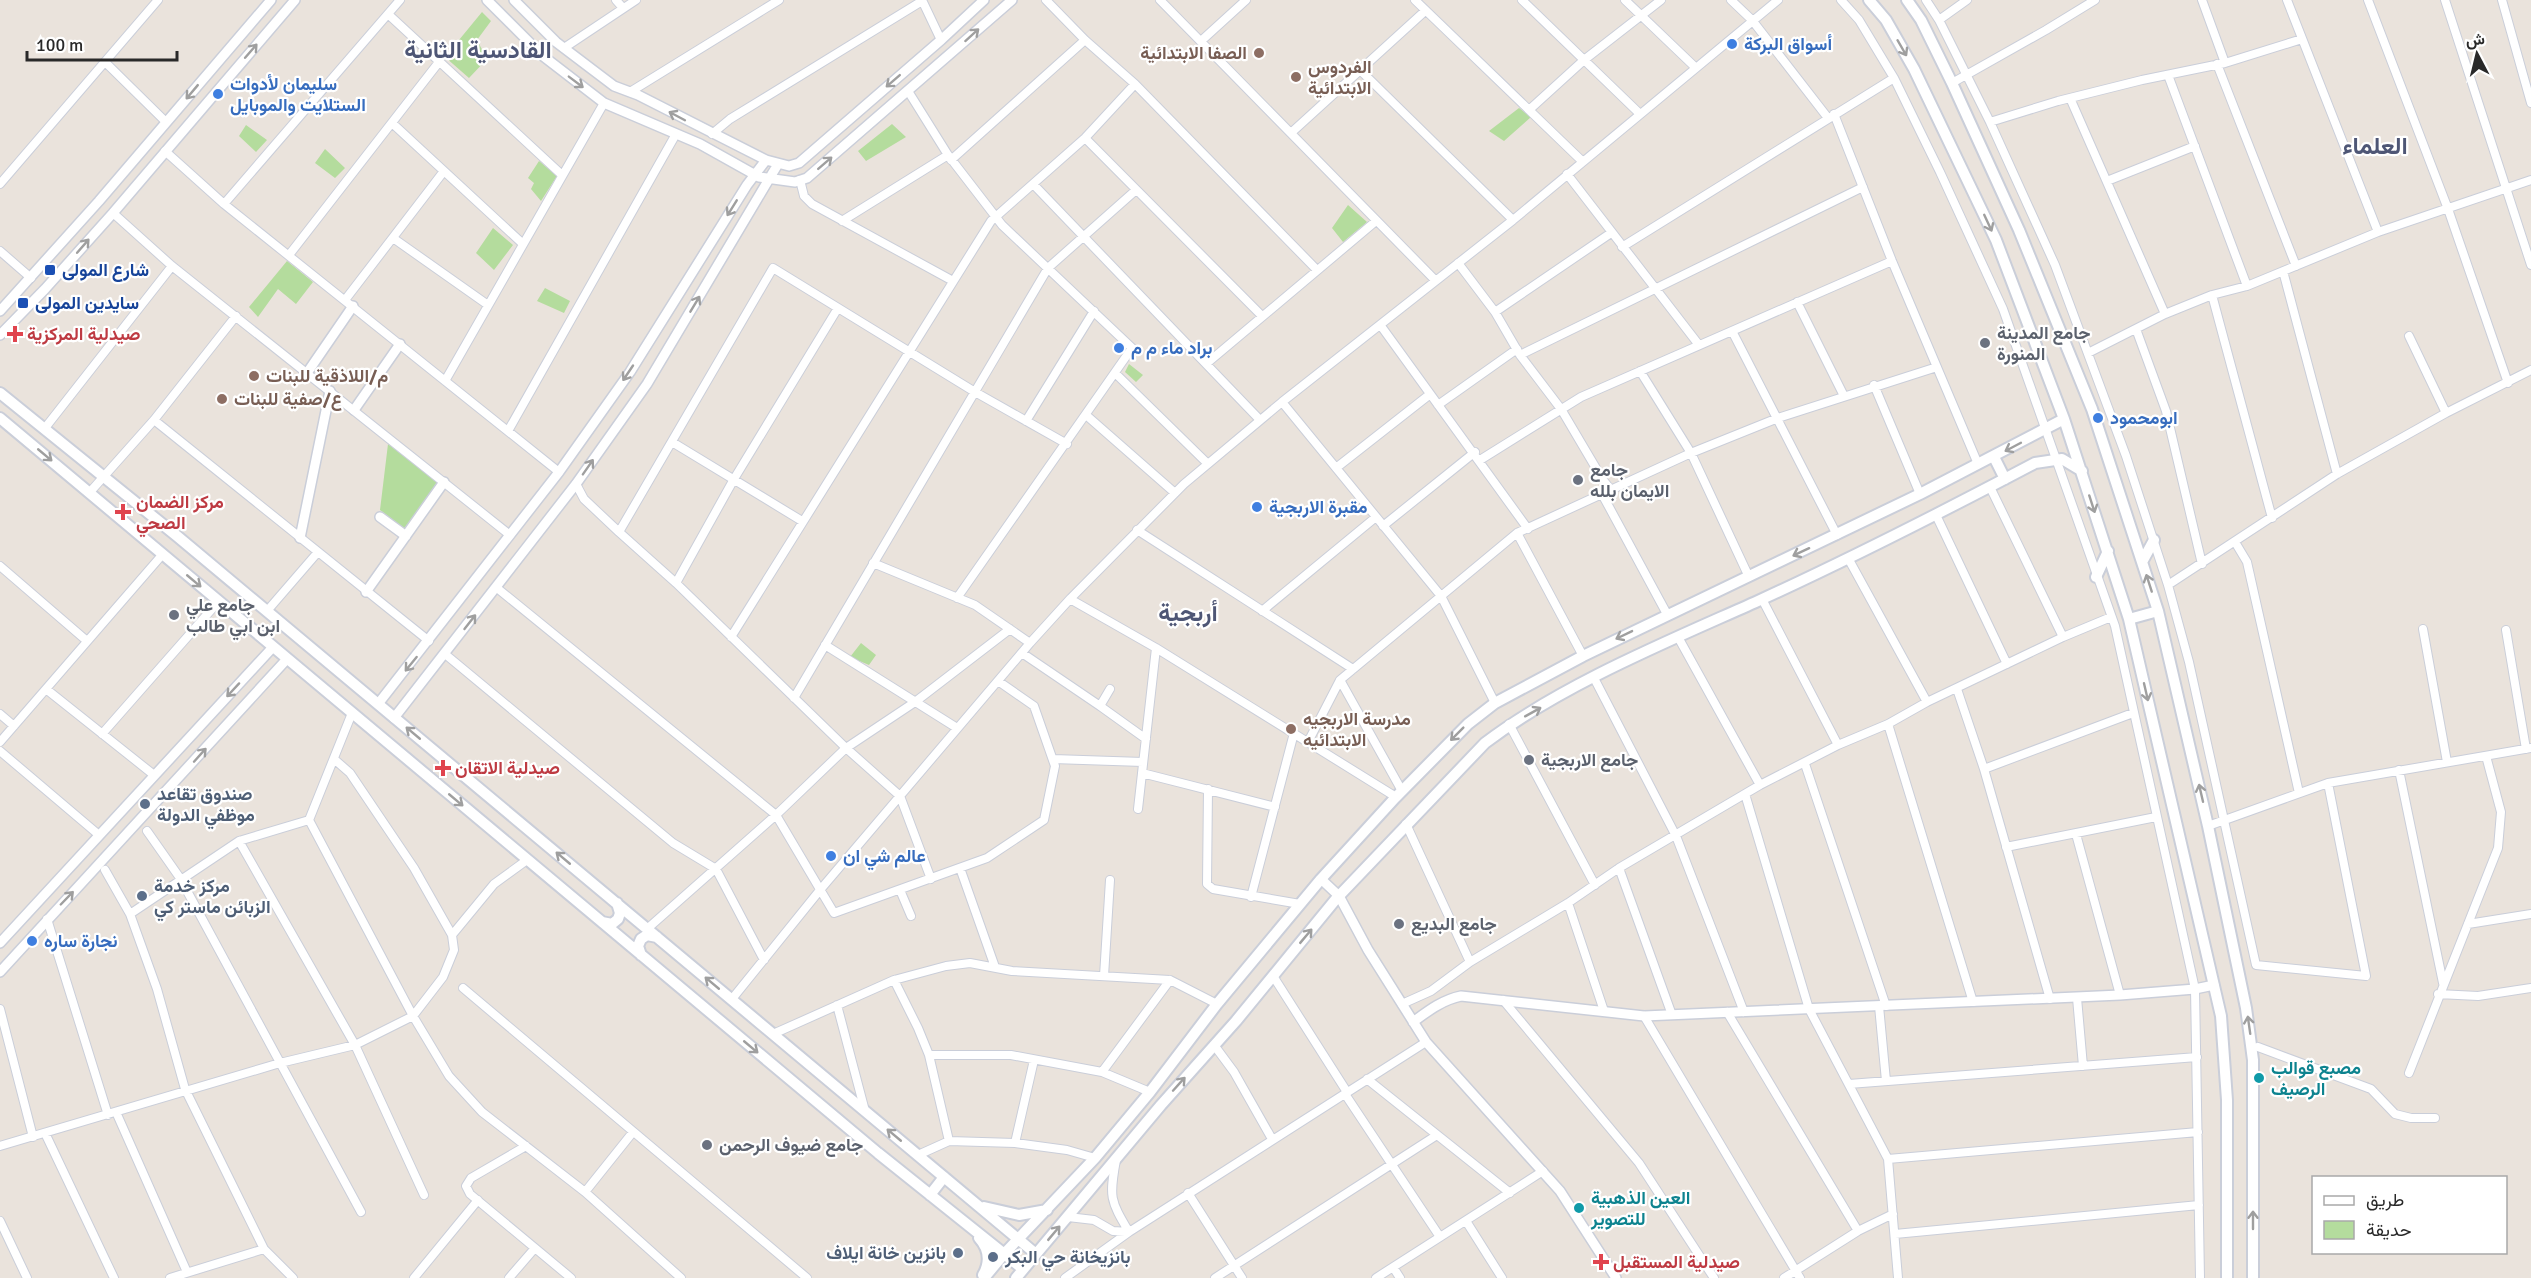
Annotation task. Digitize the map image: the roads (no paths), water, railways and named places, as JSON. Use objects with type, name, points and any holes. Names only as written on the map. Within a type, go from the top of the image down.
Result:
[{"type":"main road","points":[[1869,0],[1886,20],[1914,69],[1996,240],[2064,419],[2129,619],[2221,1016],[2226,1060],[2227,1278]]},
{"type":"main road","points":[[1907,0],[1921,20],[1952,83],[2019,230],[2092,409],[2158,611],[2240,971],[2253,1060],[2253,1278]]},
{"type":"main road","points":[[0,393],[267,611],[1036,1254]]},
{"type":"main road","points":[[0,418],[641,956],[1004,1254],[1019,1274],[1340,896],[1485,743],[1509,724],[1594,678],[1848,558],[2036,463],[2055,459],[2071,463],[2082,471]]},
{"type":"main road","points":[[983,1278],[1095,1158],[1150,1092],[1216,1004],[1321,879],[1399,794],[1468,724],[1496,703],[1582,656],[1837,535],[1994,457],[2064,419]]},
{"type":"main road","points":[[1994,457],[2005,479]]},
{"type":"main road","points":[[2142,562],[2154,540]]},
{"type":"main road","points":[[2096,577],[2108,552]]},
{"type":"main road","points":[[2129,619],[2158,611]]},
{"type":"main road","points":[[602,922],[609,924],[618,919],[621,913],[616,903]]},
{"type":"main road","points":[[641,956],[638,945],[641,939],[647,935],[657,938]]},
{"type":"main road","points":[[930,1195],[945,1177]]},
{"type":"main road","points":[[977,1204],[995,1211],[1019,1215],[1048,1210]]},
{"type":"main road","points":[[972,1228],[988,1252],[983,1278]]},
{"type":"street","points":[[2,178],[158,0]]},
{"type":"street","points":[[0,311],[271,0]]},
{"type":"street","points":[[0,335],[45,290],[113,213],[295,0]]},
{"type":"street","points":[[224,204],[400,0]]},
{"type":"street","points":[[487,0],[543,56],[604,103],[700,144],[755,174],[770,180],[795,182],[807,178],[1012,0]]},
{"type":"street","points":[[514,0],[564,48],[614,86],[766,160],[789,166],[799,163],[984,0]]},
{"type":"street","points":[[616,0],[623,8]]},
{"type":"street","points":[[564,48],[636,0]]},
{"type":"street","points":[[630,92],[779,0]]},
{"type":"street","points":[[1046,0],[1085,40],[1135,84],[1317,270]]},
{"type":"street","points":[[1160,0],[1435,280]]},
{"type":"street","points":[[1201,41],[1246,0]]},
{"type":"street","points":[[1415,0],[1582,162]]},
{"type":"street","points":[[1522,0],[1640,114]]},
{"type":"street","points":[[1625,0],[1696,68]]},
{"type":"street","points":[[1529,110],[1584,60],[1661,0]]},
{"type":"street","points":[[1731,0],[1752,20],[1831,116],[1978,464]]},
{"type":"street","points":[[732,999],[820,890],[1030,643],[1070,599],[1175,493],[1282,402],[1513,220],[1778,0]]},
{"type":"street","points":[[1841,0],[1859,20],[1893,78],[1940,172],[2003,309],[2111,617],[2195,989],[2200,1278]]},
{"type":"street","points":[[1926,0],[1939,20],[1990,122],[2055,265],[2154,540],[2168,585],[2225,820],[2256,965],[2366,976],[2328,783]]},
{"type":"street","points":[[1939,20],[1968,0]]},
{"type":"street","points":[[1952,83],[2095,0]]},
{"type":"street","points":[[2202,0],[2221,64],[2296,266]]},
{"type":"street","points":[[2287,0],[2378,232]]},
{"type":"street","points":[[2368,0],[2448,209],[2508,383]]},
{"type":"street","points":[[2445,0],[2531,265]]},
{"type":"street","points":[[2502,0],[2531,103]]},
{"type":"street","points":[[712,134],[730,119],[922,1],[941,40]]},
{"type":"street","points":[[1292,132],[1425,10]]},
{"type":"street","points":[[260,13],[261,23],[274,24]]},
{"type":"street","points":[[389,15],[562,175]]},
{"type":"street","points":[[1990,122],[2070,98],[2221,64],[2302,39]]},
{"type":"street","points":[[842,221],[950,158],[1085,40]]},
{"type":"street","points":[[917,61],[927,75]]},
{"type":"street","points":[[105,62],[166,122]]},
{"type":"street","points":[[289,255],[439,62]]},
{"type":"street","points":[[1361,71],[1513,220]]},
{"type":"street","points":[[2168,75],[2247,286]]},
{"type":"street","points":[[1622,247],[1893,78]]},
{"type":"street","points":[[731,637],[991,221],[1085,138],[1135,84]]},
{"type":"street","points":[[908,91],[950,158],[1002,225],[1132,348],[1067,444],[957,598]]},
{"type":"street","points":[[2070,98],[2165,314]]},
{"type":"street","points":[[445,381],[604,103]]},
{"type":"street","points":[[392,123],[523,244]]},
{"type":"street","points":[[508,431],[676,134]]},
{"type":"street","points":[[1085,138],[1262,316]]},
{"type":"street","points":[[2107,181],[2195,146]]},
{"type":"street","points":[[165,151],[224,204],[559,472]]},
{"type":"street","points":[[378,704],[559,472],[630,372],[766,160]]},
{"type":"street","points":[[394,717],[497,588],[576,484],[647,384],[778,164]]},
{"type":"street","points":[[307,373],[349,303],[393,238],[444,171]]},
{"type":"street","points":[[1568,174],[1699,345]]},
{"type":"street","points":[[800,180],[804,196],[812,204],[952,281]]},
{"type":"street","points":[[2088,352],[2165,314],[2212,295],[2247,286],[2378,232],[2531,180]]},
{"type":"street","points":[[1034,185],[1260,420]]},
{"type":"street","points":[[1438,405],[1518,352],[1655,289],[1863,188]]},
{"type":"street","points":[[794,698],[1048,267],[1136,190]]},
{"type":"street","points":[[113,213],[172,266],[510,535]]},
{"type":"street","points":[[1206,364],[1376,220]]},
{"type":"street","points":[[1495,312],[1611,233]]},
{"type":"street","points":[[393,238],[488,305]]},
{"type":"street","points":[[0,251],[31,278]]},
{"type":"street","points":[[1480,460],[1581,397],[1892,261]]},
{"type":"street","points":[[1458,263],[1495,312],[1518,352],[1561,409],[1611,490]]},
{"type":"street","points":[[45,428],[172,266]]},
{"type":"street","points":[[619,532],[773,268],[909,353],[1067,444]]},
{"type":"street","points":[[2283,271],[2337,474]]},
{"type":"street","points":[[2212,295],[2272,518]]},
{"type":"street","points":[[1797,302],[1844,396]]},
{"type":"street","points":[[676,583],[734,479],[838,308]]},
{"type":"street","points":[[1026,421],[1094,311]]},
{"type":"street","points":[[90,492],[154,420],[236,316]]},
{"type":"street","points":[[1381,326],[1429,395],[1475,452],[1528,529]]},
{"type":"street","points":[[2136,329],[2166,411],[2202,564]]},
{"type":"street","points":[[1732,331],[1837,535]]},
{"type":"street","points":[[2409,336],[2446,413]]},
{"type":"street","points":[[354,410],[400,344]]},
{"type":"street","points":[[1308,742],[1340,680],[1517,533],[1691,453],[1778,418],[1874,385],[1937,367]]},
{"type":"street","points":[[2168,585],[2337,474],[2446,413],[2531,370]]},
{"type":"street","points":[[1640,371],[1691,453],[1749,577]]},
{"type":"street","points":[[1115,373],[1208,464]]},
{"type":"street","points":[[1874,385],[1920,494]]},
{"type":"street","points":[[300,538],[330,392]]},
{"type":"street","points":[[1336,468],[1429,395]]},
{"type":"street","points":[[1282,402],[1441,596],[1496,703]]},
{"type":"street","points":[[1086,415],[1175,493]]},
{"type":"street","points":[[154,420],[429,641]]},
{"type":"street","points":[[672,442],[802,521]]},
{"type":"street","points":[[1383,526],[1475,452]]},
{"type":"street","points":[[366,592],[444,482]]},
{"type":"street","points":[[576,484],[584,499],[676,583],[846,748],[900,796],[931,879]]},
{"type":"street","points":[[1990,487],[2062,637]]},
{"type":"street","points":[[1602,494],[1667,614]]},
{"type":"street","points":[[1936,515],[2007,664]]},
{"type":"street","points":[[380,517],[406,536]]},
{"type":"street","points":[[1262,611],[1376,517]]},
{"type":"street","points":[[1137,530],[1353,669]]},
{"type":"street","points":[[1517,533],[1582,656]]},
{"type":"street","points":[[2235,542],[2247,562],[2299,793]]},
{"type":"street","points":[[267,611],[318,552]]},
{"type":"street","points":[[0,742],[162,555]]},
{"type":"street","points":[[1848,558],[1927,702]]},
{"type":"street","points":[[873,563],[975,605],[1030,643]]},
{"type":"street","points":[[0,566],[87,641]]},
{"type":"street","points":[[497,588],[776,815],[834,913],[987,858],[1044,820],[1055,766],[1053,759],[1034,706],[998,681]]},
{"type":"street","points":[[1070,599],[1156,648],[1294,734],[1399,794]]},
{"type":"street","points":[[1762,599],[1838,745]]},
{"type":"street","points":[[102,734],[219,602]]},
{"type":"street","points":[[1402,1004],[1431,991],[1470,962],[1568,903],[1619,868],[1760,785],[2062,637],[2111,617]]},
{"type":"street","points":[[648,929],[776,815],[846,748],[915,702],[1010,629]]},
{"type":"street","points":[[2423,629],[2447,762]]},
{"type":"street","points":[[2208,826],[2328,783],[2528,748],[2506,630]]},
{"type":"street","points":[[1678,637],[1760,785]]},
{"type":"street","points":[[825,645],[957,728]]},
{"type":"street","points":[[0,943],[273,647]]},
{"type":"street","points":[[1138,810],[1156,648]]},
{"type":"street","points":[[1022,653],[1146,739]]},
{"type":"street","points":[[445,654],[673,843],[716,869],[764,960]]},
{"type":"street","points":[[0,972],[287,659]]},
{"type":"street","points":[[1594,678],[1676,836],[1744,1012]]},
{"type":"street","points":[[1340,680],[1399,794]]},
{"type":"street","points":[[46,689],[154,775]]},
{"type":"street","points":[[1100,706],[1110,689]]},
{"type":"street","points":[[1957,689],[1984,769],[2050,999]]},
{"type":"street","points":[[309,820],[352,713]]},
{"type":"street","points":[[1984,769],[2133,713]]},
{"type":"street","points":[[0,714],[14,726]]},
{"type":"street","points":[[1509,724],[1595,885]]},
{"type":"street","points":[[1888,724],[1972,1002]]},
{"type":"street","points":[[1251,897],[1294,734]]},
{"type":"street","points":[[0,751],[99,835]]},
{"type":"street","points":[[2409,1073],[2438,994],[2498,848],[2501,827],[2498,794],[2486,756]]},
{"type":"street","points":[[0,1146],[280,1064],[355,1045],[412,1016],[443,977],[454,950],[453,935],[414,868],[350,773],[334,759]]},
{"type":"street","points":[[1053,759],[1143,762]]},
{"type":"street","points":[[1805,764],[1883,1006],[1886,1081]]},
{"type":"street","points":[[2399,770],[2443,984]]},
{"type":"street","points":[[1142,773],[1275,807]]},
{"type":"street","points":[[1208,789],[1207,884],[1213,889],[1300,904]]},
{"type":"street","points":[[1745,794],[1809,1009],[1888,1159],[1898,1278]]},
{"type":"street","points":[[2006,847],[2156,817]]},
{"type":"street","points":[[130,914],[239,840],[309,820]]},
{"type":"street","points":[[309,820],[412,1016],[448,1076],[482,1112],[585,1192],[681,1278]]},
{"type":"street","points":[[1406,824],[1470,962]]},
{"type":"street","points":[[147,831],[180,878],[361,1212]]},
{"type":"street","points":[[2076,834],[2120,996]]},
{"type":"street","points":[[239,840],[355,1045],[424,1195]]},
{"type":"street","points":[[453,935],[494,884],[527,860]]},
{"type":"street","points":[[960,868],[995,967]]},
{"type":"street","points":[[1619,868],[1672,1015]]},
{"type":"street","points":[[105,870],[130,914],[157,989],[187,1092],[264,1249],[293,1278]]},
{"type":"street","points":[[1321,879],[1340,896],[1368,950],[1426,1042],[1544,1171],[1560,1191],[1616,1278]]},
{"type":"street","points":[[1104,976],[1110,880]]},
{"type":"street","points":[[900,890],[911,916]]},
{"type":"street","points":[[1568,903],[1604,1011]]},
{"type":"street","points":[[2468,924],[2531,914]]},
{"type":"street","points":[[47,919],[112,1113],[188,1272]]},
{"type":"street","points":[[773,1034],[894,980],[946,966],[970,963],[1012,971],[1170,980],[1216,1004]]},
{"type":"street","points":[[1273,976],[1390,1165],[1440,1237]]},
{"type":"street","points":[[894,980],[929,1055],[949,1141]]},
{"type":"street","points":[[1102,1072],[1170,980]]},
{"type":"street","points":[[1413,1022],[1450,998],[1461,996],[1644,1016],[2120,996],[2214,985]]},
{"type":"street","points":[[463,988],[807,1278]]},
{"type":"street","points":[[2438,994],[2478,996],[2531,988]]},
{"type":"street","points":[[2076,998],[2083,1066]]},
{"type":"street","points":[[1503,1000],[1639,1163],[1714,1278]]},
{"type":"street","points":[[837,1005],[865,1111]]},
{"type":"street","points":[[0,1009],[33,1137]]},
{"type":"street","points":[[1727,1012],[1858,1231]]},
{"type":"street","points":[[1644,1016],[1798,1274]]},
{"type":"street","points":[[1065,1278],[1188,1193],[1426,1042]]},
{"type":"street","points":[[1214,1045],[1234,1072],[1272,1139]]},
{"type":"street","points":[[2258,1047],[2371,1089],[2395,1114],[2411,1119],[2435,1118]]},
{"type":"street","points":[[929,1055],[1011,1055],[1102,1072],[1150,1092]]},
{"type":"street","points":[[1849,1084],[2197,1057]]},
{"type":"street","points":[[1015,1143],[1034,1060]]},
{"type":"street","points":[[1367,1079],[1510,1193]]},
{"type":"street","points":[[585,1192],[633,1132]]},
{"type":"street","points":[[1888,1159],[2198,1132]]},
{"type":"street","points":[[45,1133],[114,1278]]},
{"type":"street","points":[[1215,1278],[1437,1135]]},
{"type":"street","points":[[918,1155],[949,1141],[1015,1143],[1067,1150],[1095,1158]]},
{"type":"street","points":[[526,1146],[467,1182],[470,1194],[572,1278]]},
{"type":"street","points":[[1116,1160],[1112,1185],[1113,1205],[1129,1232]]},
{"type":"street","points":[[1376,1278],[1544,1171]]},
{"type":"street","points":[[1188,1193],[1242,1278]]},
{"type":"street","points":[[414,1278],[478,1200]]},
{"type":"street","points":[[1895,1234],[2199,1205]]},
{"type":"street","points":[[1784,1278],[1798,1274],[1858,1231],[1893,1214]]},
{"type":"street","points":[[1068,1217],[1095,1220],[1113,1231],[1129,1232]]},
{"type":"street","points":[[0,1221],[27,1278]]},
{"type":"street","points":[[1466,1221],[1502,1278]]},
{"type":"street","points":[[509,1278],[535,1248]]},
{"type":"street","points":[[170,1278],[264,1249]]},
{"type":"street","points":[[1393,1267],[1400,1278]]},
{"type":"place","name":"أسواق البركة","points":[[1732,44]]},
{"type":"place","name":"الصفا الابتدائية","points":[[1259,53]]},
{"type":"place","name":"الفردوس الابتدائية","points":[[1296,77]]},
{"type":"place","name":"سليمان لأدوات الستلايت والموبايل","points":[[218,94]]},
{"type":"place","name":"شارع المولى","points":[[50,270]]},
{"type":"place","name":"سايدين المولى","points":[[23,303]]},
{"type":"place","name":"صيدلية المركزية","points":[[15,334]]},
{"type":"place","name":"جامع المدينة المنورة","points":[[1985,343]]},
{"type":"place","name":"براد ماء م م","points":[[1119,348]]},
{"type":"place","name":"م/اللاذقية للبنات","points":[[254,376]]},
{"type":"place","name":"ع/صفية للبنات","points":[[222,399]]},
{"type":"place","name":"ابومحمود","points":[[2098,418]]},
{"type":"place","name":"جامع الايمان بلله","points":[[1578,480]]},
{"type":"place","name":"مقبرة الاربجية","points":[[1257,507]]},
{"type":"place","name":"مركز الضمان الصحي","points":[[123,512]]},
{"type":"place","name":"جامع علي ابن ابي طالب","points":[[174,615]]},
{"type":"place","name":"مدرسة الاربجيه الابتدائيه","points":[[1291,729]]},
{"type":"place","name":"جامع الاربجية","points":[[1529,760]]},
{"type":"place","name":"صيدلية الاتقان","points":[[443,768]]},
{"type":"place","name":"صندوق تقاعد موظفي الدولة","points":[[145,804]]},
{"type":"place","name":"عالم شي ان","points":[[831,856]]},
{"type":"place","name":"مركز خدمة الزبائن ماستر كي","points":[[142,896]]},
{"type":"place","name":"جامع البديع","points":[[1399,924]]},
{"type":"place","name":"نجارة ساره","points":[[32,941]]},
{"type":"place","name":"مصبع قوالب الرصيف","points":[[2259,1078]]},
{"type":"place","name":"جامع ضيوف الرحمن","points":[[707,1145]]},
{"type":"place","name":"العين الذهبية للتصوير","points":[[1579,1208]]},
{"type":"place","name":"بانزين خانة ايلاف","points":[[958,1253]]},
{"type":"place","name":"بانزيخانة حي البكر","points":[[993,1257]]},
{"type":"place","name":"صيدلية المستقبل","points":[[1601,1262]]},
{"type":"district","name":"القادسية الثانية","points":[[478,50]]},
{"type":"district","name":"العلماء","points":[[2375,146]]},
{"type":"district","name":"أربجية","points":[[1188,613]]}]
